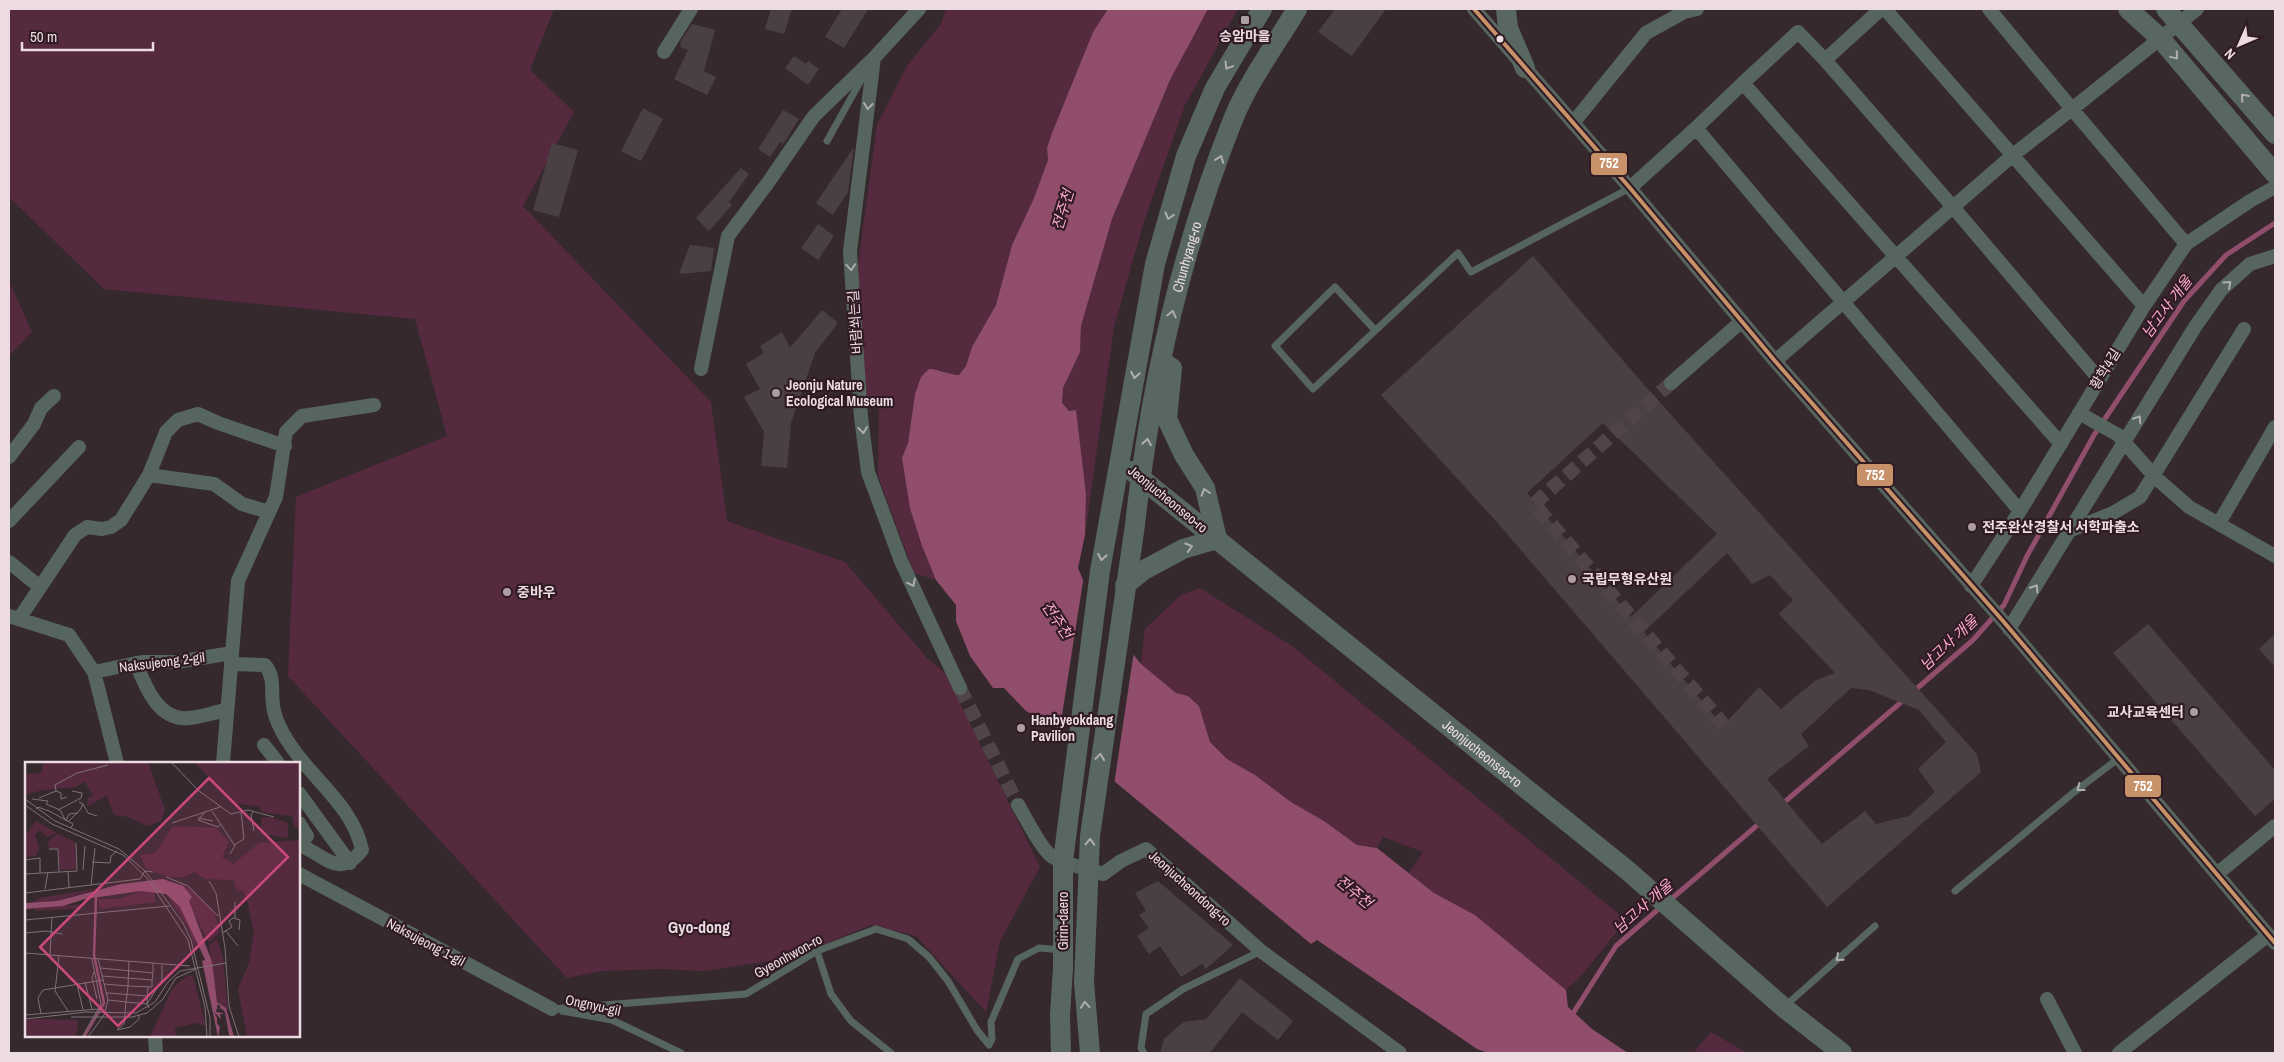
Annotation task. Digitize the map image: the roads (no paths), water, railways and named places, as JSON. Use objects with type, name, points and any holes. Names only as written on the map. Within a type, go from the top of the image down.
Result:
[{"type":"street","points":[[664,52],[690,9]]},
{"type":"street","points":[[701,369],[728,236],[814,116],[874,58],[918,9]]},
{"type":"street","name":"Chunhyang-ro","points":[[1073,790],[1100,571],[1155,264],[1186,156],[1215,88],[1262,9]]},
{"type":"street","name":"Chunhyang-ro","points":[[1125,585],[1135,525],[1140,477],[1161,361],[1186,253],[1235,116],[1297,9]]},
{"type":"street","points":[[1474,9],[1630,188],[1775,361],[2006,625],[2272,939],[2119,1053]]},
{"type":"street","points":[[1506,9],[1508,28],[1525,68]]},
{"type":"street","points":[[1574,123],[1646,33],[1684,12],[1697,9]]},
{"type":"street","points":[[1825,60],[1881,9]]},
{"type":"street","points":[[1885,9],[2144,306]]},
{"type":"street","points":[[1989,9],[2186,244]]},
{"type":"street","points":[[2128,9],[2160,38],[2275,174]]},
{"type":"street","points":[[1775,361],[2013,155],[2160,38],[2173,15],[2197,9]]},
{"type":"street","points":[[2173,15],[2275,134]]},
{"type":"street","points":[[1630,188],[1798,32],[1825,60],[1953,207],[2099,379]]},
{"type":"street","name":"바람쐬는길","points":[[874,58],[850,251],[861,417],[868,472],[901,561],[960,688]]},
{"type":"street","points":[[1743,83],[2060,444]]},
{"type":"street","points":[[1696,128],[2020,511]]},
{"type":"street","name":"황학4길","points":[[1971,586],[2020,511],[2060,444],[2085,416],[2099,379],[2144,306],[2186,244],[2250,201],[2275,187]]},
{"type":"street","points":[[2006,625],[2071,530],[2195,327],[2221,290],[2250,264],[2275,256]]},
{"type":"street","points":[[1671,383],[1742,321]]},
{"type":"street","points":[[2071,530],[2113,513],[2140,497],[2155,477],[2244,330]]},
{"type":"street","points":[[1125,585],[1144,570],[1183,549],[1217,539],[1205,488],[1184,455],[1167,419],[1172,368],[1161,361]]},
{"type":"street","points":[[9,457],[34,424],[40,408],[54,396]]},
{"type":"street","points":[[223,762],[238,581],[276,497],[286,432],[302,416],[374,405]]},
{"type":"street","points":[[117,762],[94,672],[69,635],[14,617],[40,587],[75,534],[87,527],[102,529],[111,527],[121,520],[149,475],[166,432],[178,420],[198,414],[218,423],[285,446]]},
{"type":"street","points":[[2085,416],[2111,431],[2124,442],[2155,477],[2189,507],[2275,556]]},
{"type":"street","points":[[2218,524],[2275,427]]},
{"type":"street","points":[[9,521],[80,447]]},
{"type":"street","name":"Jeonjucheonseo-ro","points":[[1119,460],[1627,870],[1784,1007],[1842,1053]]},
{"type":"street","points":[[149,475],[214,484],[242,504],[269,512]]},
{"type":"street","points":[[9,562],[40,587]]},
{"type":"street","name":"Girin-daero","points":[[1090,1053],[1084,982],[1093,805],[1125,585]]},
{"type":"street","points":[[232,658],[265,665],[271,672],[273,706],[286,738],[314,776],[336,799],[353,824],[360,838],[362,850],[350,863],[336,865],[300,845],[307,836],[300,825]]},
{"type":"street","name":"Naksujeong 2-gil","points":[[94,672],[136,663],[232,658]]},
{"type":"street","points":[[136,663],[154,701],[178,718],[188,718],[227,710]]},
{"type":"street","points":[[264,745],[277,762]]},
{"type":"street","name":"Girin-daero","points":[[1062,1053],[1060,1015],[1063,950],[1063,861],[1073,790]]},
{"type":"street","points":[[300,794],[350,863]]},
{"type":"street","points":[[1018,805],[1049,855],[1089,868]]},
{"type":"street","points":[[2217,874],[2275,826]]},
{"type":"street","name":"Jeonjucheondong-ro","points":[[1089,868],[1103,874],[1121,861],[1146,849],[1261,951],[1400,1053]]},
{"type":"street","name":"Naksujeong 1-gil","points":[[300,875],[552,1009]]},
{"type":"street","points":[[2047,999],[2075,1053]]},
{"type":"street","points":[[155,1037],[156,1053]]},
{"type":"lane","points":[[827,141],[874,58]]},
{"type":"lane","points":[[1375,330],[1336,287],[1275,346],[1313,388],[1458,253],[1471,272],[1630,188]]},
{"type":"lane","points":[[1955,891],[2073,793],[2119,758]]},
{"type":"lane","points":[[1784,1007],[1875,926]]},
{"type":"lane","name":"Gyeonhwon-ro","points":[[552,1009],[746,994],[817,952],[876,929],[908,939],[929,957],[948,981],[977,1030],[989,1045],[992,1039],[991,1022],[1018,959],[1039,948],[1063,950]]},
{"type":"lane","points":[[1144,1053],[1141,1048],[1146,1014],[1183,989],[1261,951]]},
{"type":"lane","points":[[817,952],[831,994],[851,1021],[891,1053]]},
{"type":"lane","name":"Ongnyu-gil","points":[[552,1009],[612,1020],[681,1053]]},
{"type":"water","name":"전주천","points":[[1108,9],[1208,9],[1170,80],[1112,219],[1081,326],[1080,352],[1063,388],[1062,403],[1069,411],[1076,410],[1086,494],[1085,535],[1078,568],[1094,606],[1141,664],[1176,693],[1188,696],[1199,706],[1210,742],[1227,759],[1255,775],[1291,802],[1324,821],[1357,845],[1377,848],[1434,893],[1475,915],[1566,990],[1568,1007],[1592,1029],[1628,1053],[1488,1053],[1477,1049],[1317,940],[1311,944],[1108,776],[1054,725],[1026,711],[1004,688],[993,688],[970,656],[956,621],[956,605],[936,580],[922,546],[910,508],[902,458],[908,443],[915,394],[921,377],[929,369],[959,375],[966,366],[972,347],[996,305],[1012,245],[1034,198],[1048,160],[1047,148],[1052,133],[1093,32]]},
{"type":"waterway","name":"남고사 개울","points":[[1914,691],[1973,640],[2004,605],[2027,556],[2094,435],[2184,301],[2226,255],[2275,223]]},
{"type":"waterway","name":"남고사 개울","points":[[1781,805],[1906,698]]},
{"type":"waterway","name":"남고사 개울","points":[[1669,901],[1761,822]]},
{"type":"waterway","points":[[1570,1018],[1616,946],[1662,906]]},
{"type":"tunnel","points":[[1671,383],[1534,504],[1724,725]]},
{"type":"tunnel","points":[[960,688],[1018,805]]},
{"type":"place","name":"승암마을","points":[[1245,20]]},
{"type":"place","name":"Jeonju Nature Ecological Museum","points":[[776,393]]},
{"type":"place","name":"전주완산경찰서 서학파출소","points":[[1972,527]]},
{"type":"place","name":"국립무형유산원","points":[[1572,579]]},
{"type":"place","name":"중바우","points":[[507,592]]},
{"type":"place","name":"교사교육센터","points":[[2194,712]]},
{"type":"place","name":"Hanbyeokdang Pavilion","points":[[1021,728]]},
{"type":"district","name":"Gyo-dong","points":[[699,927]]}]
